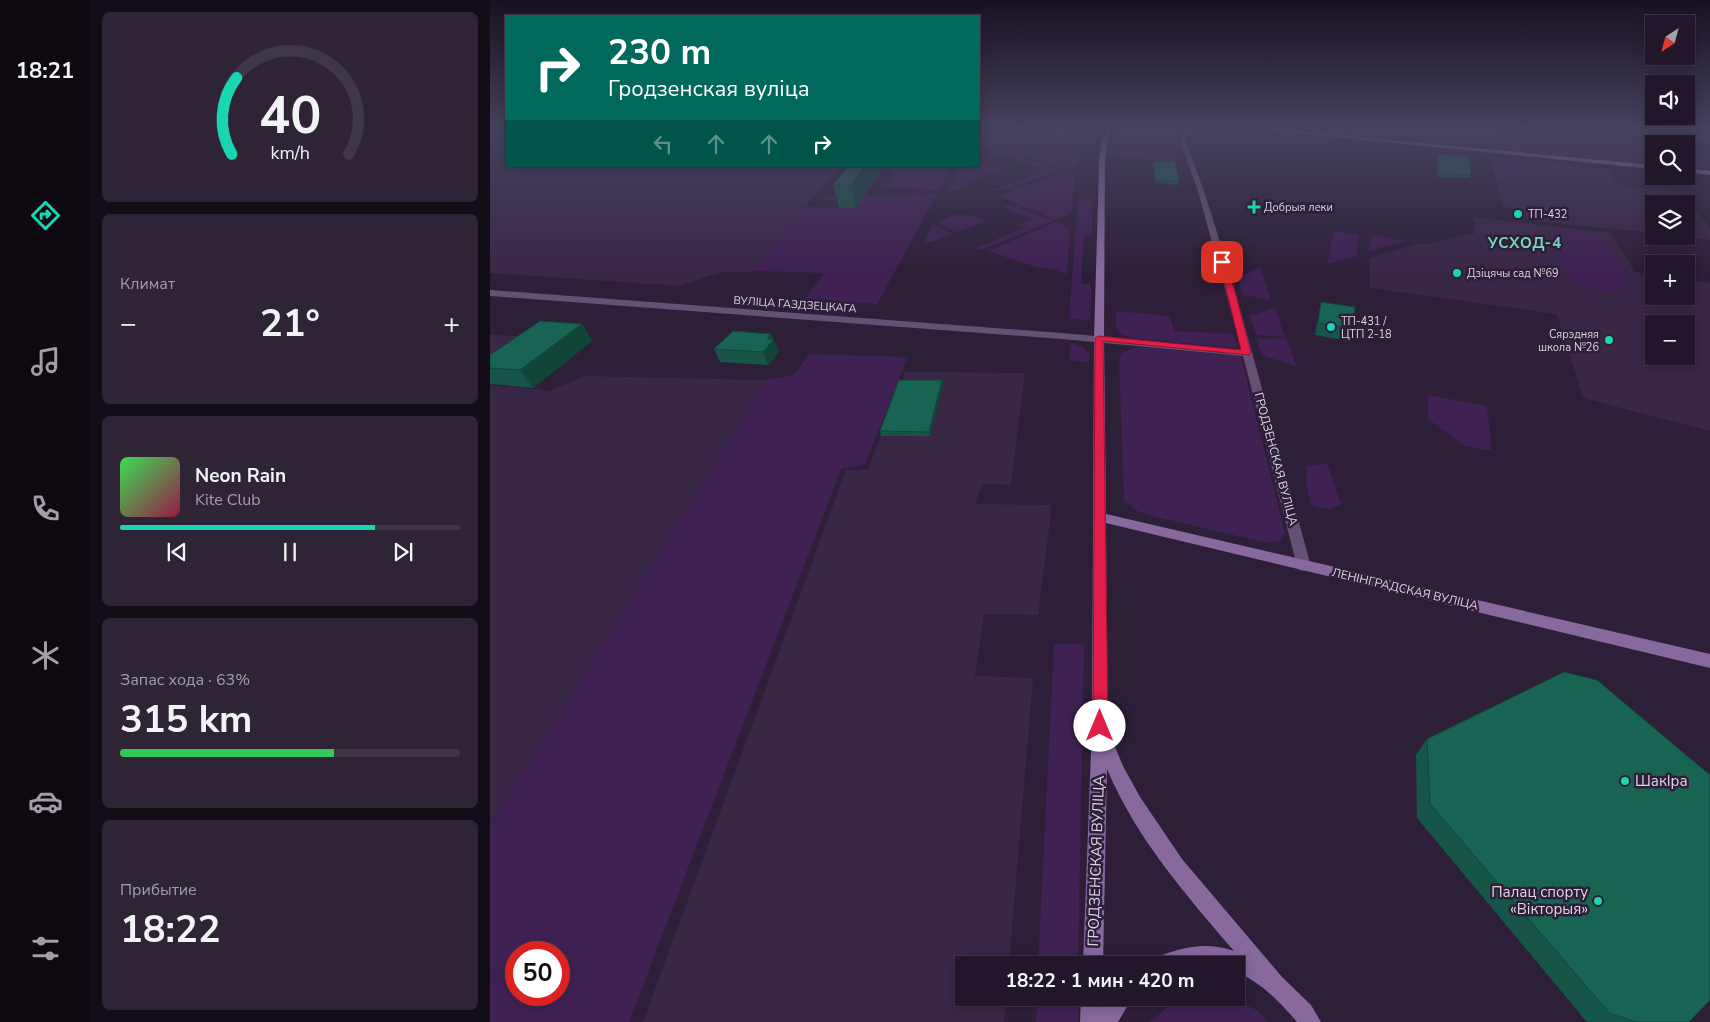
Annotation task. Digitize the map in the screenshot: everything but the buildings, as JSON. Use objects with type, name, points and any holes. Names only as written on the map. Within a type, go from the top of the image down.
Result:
[{"type":"main road","name":"ГРОДЗЕНСКАЯ ВУЛІЦА","points":[[1093,956],[1100,726],[1101,517],[1099,338],[1102,176]]},
{"type":"main road","name":"ЛЕНІНГРАДСКАЯ ВУЛІЦА","points":[[1101,517],[1710,661]]},
{"type":"main road","name":"ГРОДЗЕНСКАЯ ВУЛІЦА","points":[[1100,726],[1110,758],[1122,785],[1139,814],[1188,880],[1273,980],[1309,1019]]},
{"type":"main road","points":[[1198,956],[1213,956]]},
{"type":"main road","points":[[1245,965],[1273,980]]},
{"type":"main road","points":[[1091,1022],[1092,1006]]},
{"type":"main road","points":[[1106,1022],[1116,1006]]},
{"type":"street","name":"ГРОДЗЕНСКАЯ ВУЛІЦА","points":[[1194,176],[1228,280],[1304,566]]},
{"type":"street","name":"ВУЛІЦА ГАЗДЗЕЦКАГА","points":[[490,293],[1099,338]]},
{"type":"street","points":[[1099,338],[1246,353]]},
{"type":"shaded area","points":[[490,176],[832,176],[751,272],[725,272],[680,286],[490,273]]},
{"type":"shaded area","points":[[892,176],[947,176],[941,189],[937,190],[885,186]]},
{"type":"shaded area","points":[[956,176],[984,176],[964,183],[959,190],[949,190]]},
{"type":"shaded area","points":[[1032,176],[1044,176],[1012,188],[990,190]]},
{"type":"shaded area","points":[[1053,176],[1074,176],[1072,213],[1056,220],[1000,197],[1015,189]]},
{"type":"shaded area","points":[[1495,176],[1612,176],[1618,185],[1683,192],[1685,195],[1645,195],[1645,232],[1527,220],[1525,213],[1517,208],[1503,207]]},
{"type":"shaded area","points":[[1499,176],[1519,176],[1517,178],[1499,179]]},
{"type":"shaded area","points":[[911,193],[937,194],[877,304],[804,299],[824,273],[752,271],[805,207],[856,208],[861,200],[823,200],[827,195],[906,195]]},
{"type":"shaded area","points":[[1078,199],[1092,201],[1092,234],[1084,235],[1081,284],[1091,285],[1090,320],[1069,319]]},
{"type":"shaded area","points":[[999,205],[1014,205],[1053,221],[980,250],[975,248],[1025,228],[1018,225],[1032,219]]},
{"type":"shaded area","points":[[1695,208],[1710,228],[1710,240],[1695,238]]},
{"type":"shaded area","points":[[952,215],[972,215],[986,221],[957,232],[936,223]]},
{"type":"shaded area","name":"Сярэдняя школа №26","points":[[1473,217],[1611,233],[1635,272],[1645,274],[1645,305],[1695,305],[1695,280],[1710,283],[1710,431],[1583,398],[1557,314],[1370,288],[1369,258],[1421,243],[1427,244],[1475,233]]},
{"type":"shaded area","points":[[1056,222],[1070,229],[1067,274],[1052,269],[1036,267],[988,251]]},
{"type":"shaded area","points":[[933,224],[953,234],[931,242],[924,242]]},
{"type":"shaded area","points":[[1334,231],[1359,235],[1357,256],[1327,264]]},
{"type":"shaded area","points":[[1572,231],[1586,233],[1604,242],[1615,255],[1631,285],[1618,291],[1600,290],[1581,285],[1568,277],[1561,264],[1552,237],[1557,232]]},
{"type":"shaded area","points":[[1372,235],[1406,241],[1368,251]]},
{"type":"shaded area","points":[[1260,267],[1271,300],[1243,295],[1237,278]]},
{"type":"shaded area","points":[[1275,308],[1285,337],[1256,335],[1250,316]]},
{"type":"shaded area","points":[[1116,311],[1170,316],[1174,331],[1233,334],[1238,348],[1132,338],[1122,334],[1116,328]]},
{"type":"shaded area","points":[[490,334],[549,339],[490,382]]},
{"type":"shaded area","points":[[1286,338],[1297,367],[1262,355],[1256,339]]},
{"type":"shaded area","points":[[1070,343],[1081,346],[1090,355],[1089,362],[1069,361]]},
{"type":"shaded area","points":[[1136,347],[1241,356],[1285,534],[1280,541],[1268,543],[1152,516],[1137,511],[1124,501],[1119,358],[1124,352]]},
{"type":"shaded area","points":[[810,354],[908,357],[865,464],[841,469],[629,1022],[490,1022],[490,825],[767,380],[793,375]]},
{"type":"shaded area","points":[[905,372],[1025,373],[1011,485],[982,484],[975,504],[1052,505],[1038,615],[984,614],[975,676],[1033,678],[1010,956],[955,956],[955,1006],[1005,1006],[1004,1022],[643,1022],[846,470],[868,470]]},
{"type":"shaded area","points":[[585,376],[767,380],[490,825],[490,385],[550,391]]},
{"type":"shaded area","points":[[1428,395],[1487,406],[1492,451],[1465,446],[1428,419]]},
{"type":"shaded area","points":[[1327,463],[1341,505],[1327,509],[1311,505],[1306,485],[1307,466]]},
{"type":"shaded area","points":[[1054,643],[1084,645],[1078,956],[1038,956]]},
{"type":"shaded area","points":[[1245,1004],[1258,1011],[1268,1022],[1150,1022],[1169,1006]]},
{"type":"shaded area","points":[[1037,1006],[1078,1006],[1078,1022],[1036,1022]]},
{"type":"place","name":"Добрыя леки","points":[[1254,207]]},
{"type":"place","name":"ТП-432","points":[[1518,214]]},
{"type":"place","name":"Дзіцячы сад №69","points":[[1457,273]]},
{"type":"place","name":"ТП-431 / ЦТП 2-18","points":[[1331,327]]},
{"type":"place","name":"Сярэдняя школа №26","points":[[1609,340]]},
{"type":"place","name":"ШакІра","points":[[1625,781]]},
{"type":"place","name":"Палац спорту «Вікторыя»","points":[[1598,901]]},
{"type":"district","name":"УСХОД-4","points":[[1525,243]]},
{"type":"route","points":[[1100,726],[1101,517],[1099,338],[1246,353],[1234,299],[1222,262]]}]
